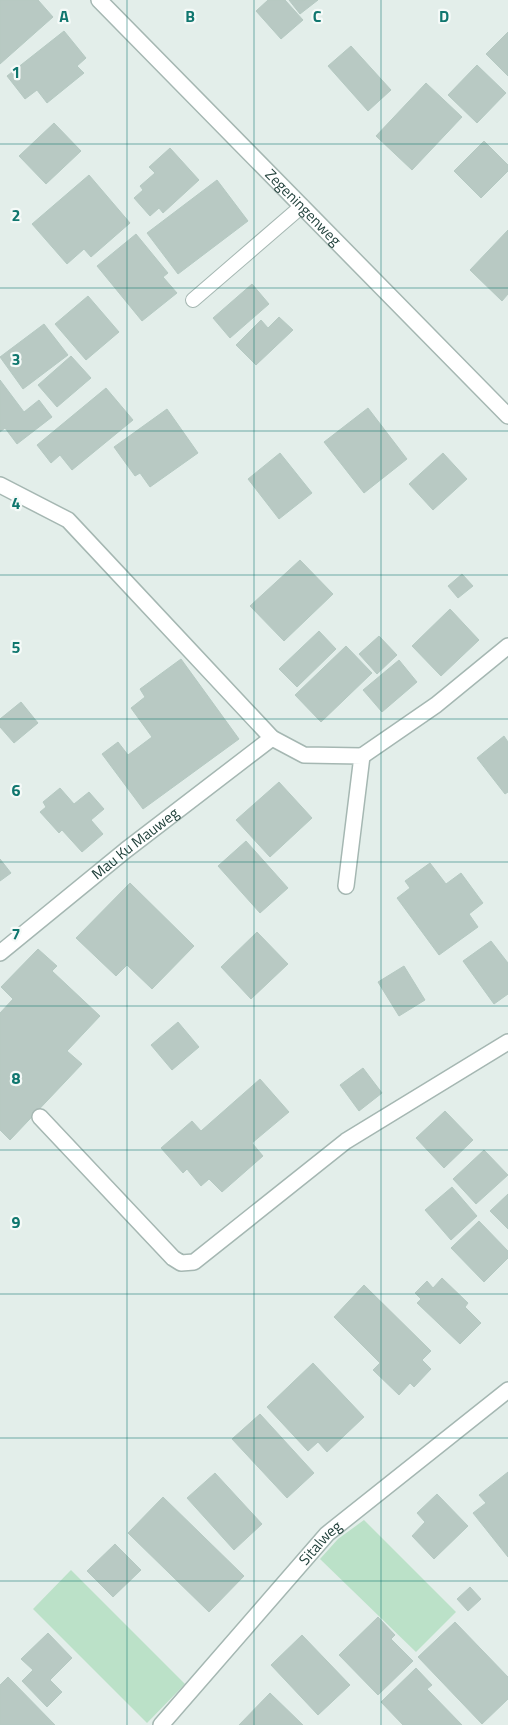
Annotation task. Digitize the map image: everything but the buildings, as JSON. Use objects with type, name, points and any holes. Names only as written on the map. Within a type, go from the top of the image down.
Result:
[{"type":"street","name":"Zegeningenweg","points":[[98,0],[508,416]]},
{"type":"street","points":[[0,485],[68,520],[272,738],[304,755],[362,756],[436,705],[508,646]]},
{"type":"street","name":"Mau Ku Mauweg","points":[[0,953],[126,850],[272,738]]},
{"type":"street","points":[[346,886],[362,756]]},
{"type":"street","points":[[40,1117],[173,1258],[182,1263],[194,1262],[346,1141],[508,1042]]},
{"type":"street","name":"Sitalweg","points":[[161,1725],[327,1534],[508,1390]]},
{"type":"lane","points":[[193,300],[302,206]]},
{"type":"green space","points":[[364,1520],[456,1612],[416,1652],[320,1559],[338,1539]]},
{"type":"green space","points":[[71,1570],[185,1684],[147,1723],[33,1609]]}]
